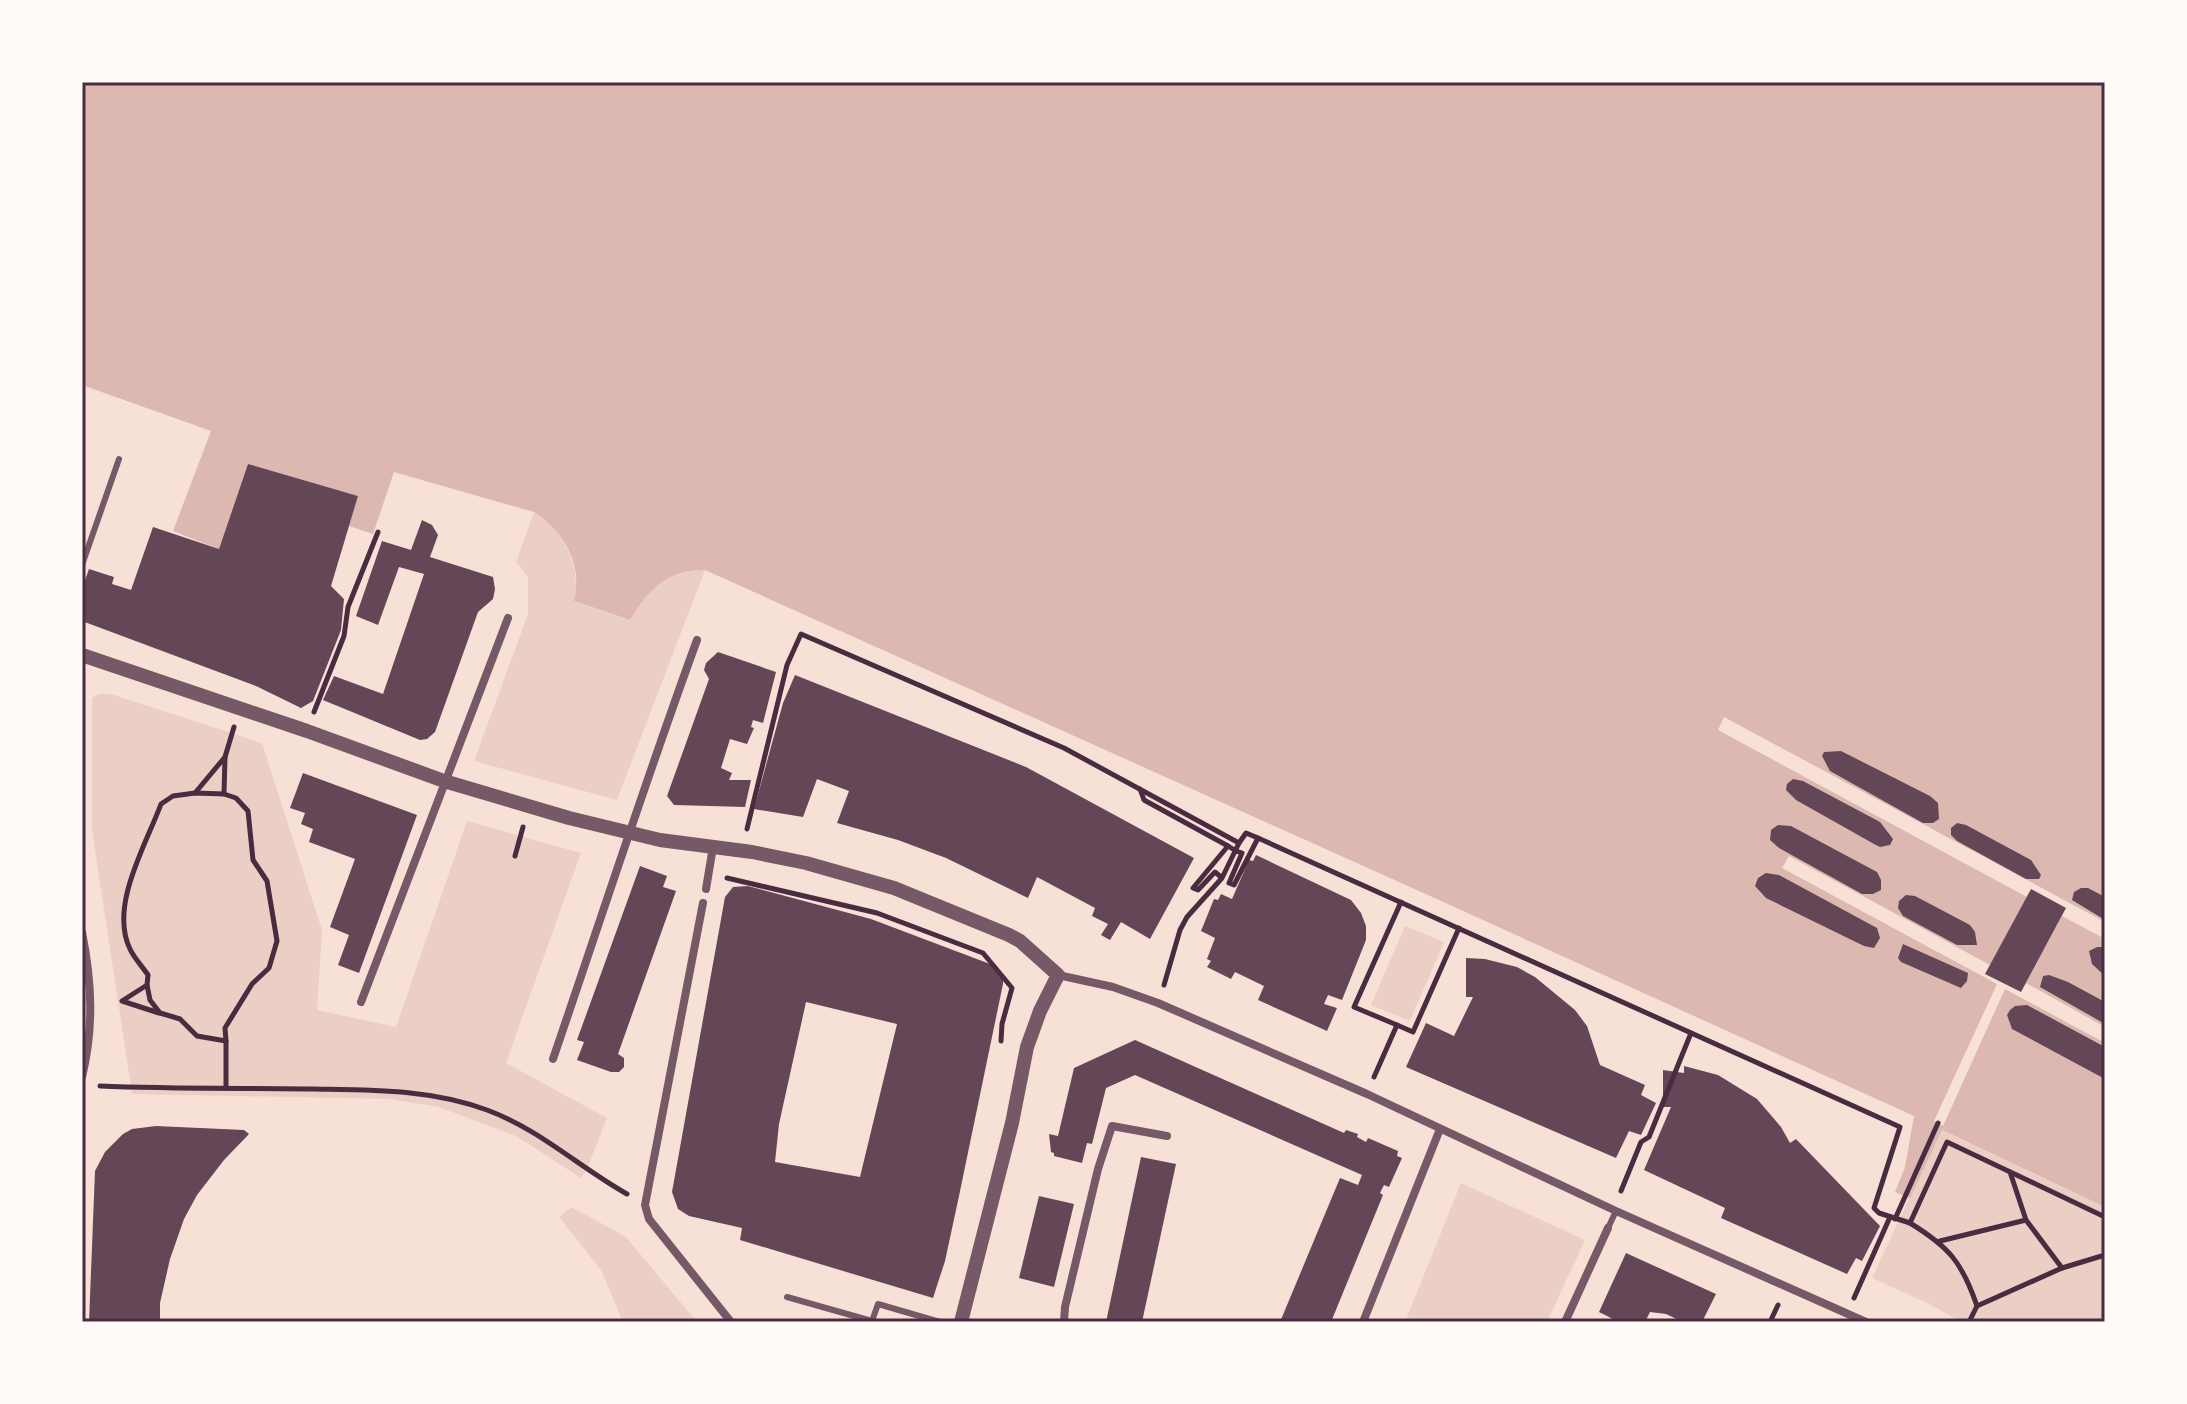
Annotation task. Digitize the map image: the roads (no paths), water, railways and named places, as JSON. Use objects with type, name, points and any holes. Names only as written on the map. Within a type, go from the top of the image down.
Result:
[{"type":"street","points":[[361,1002],[508,618]]},
{"type":"street","points":[[553,1059],[630,834],[643,785],[697,640]]},
{"type":"street","points":[[82,655],[444,781],[630,834],[821,867],[934,903],[1020,941],[1058,975],[1113,987],[1158,1003],[1866,1322]]},
{"type":"street","points":[[706,889],[713,846]]},
{"type":"street","points":[[703,903],[645,1205],[649,1219],[731,1322]]},
{"type":"street","points":[[82,932],[91,977],[82,1077]]},
{"type":"street","points":[[961,1322],[1012,1123],[1027,1047],[1058,975]]},
{"type":"street","points":[[1064,1322],[1098,1169],[1112,1126],[1167,1136]]},
{"type":"street","points":[[1363,1322],[1440,1129]]},
{"type":"street","points":[[1565,1322],[1608,1228]]},
{"type":"lane","points":[[82,565],[119,459]]},
{"type":"lane","points":[[1608,1228],[1616,1211]]},
{"type":"lane","points":[[787,1297],[872,1321],[878,1304],[940,1322]]}]
